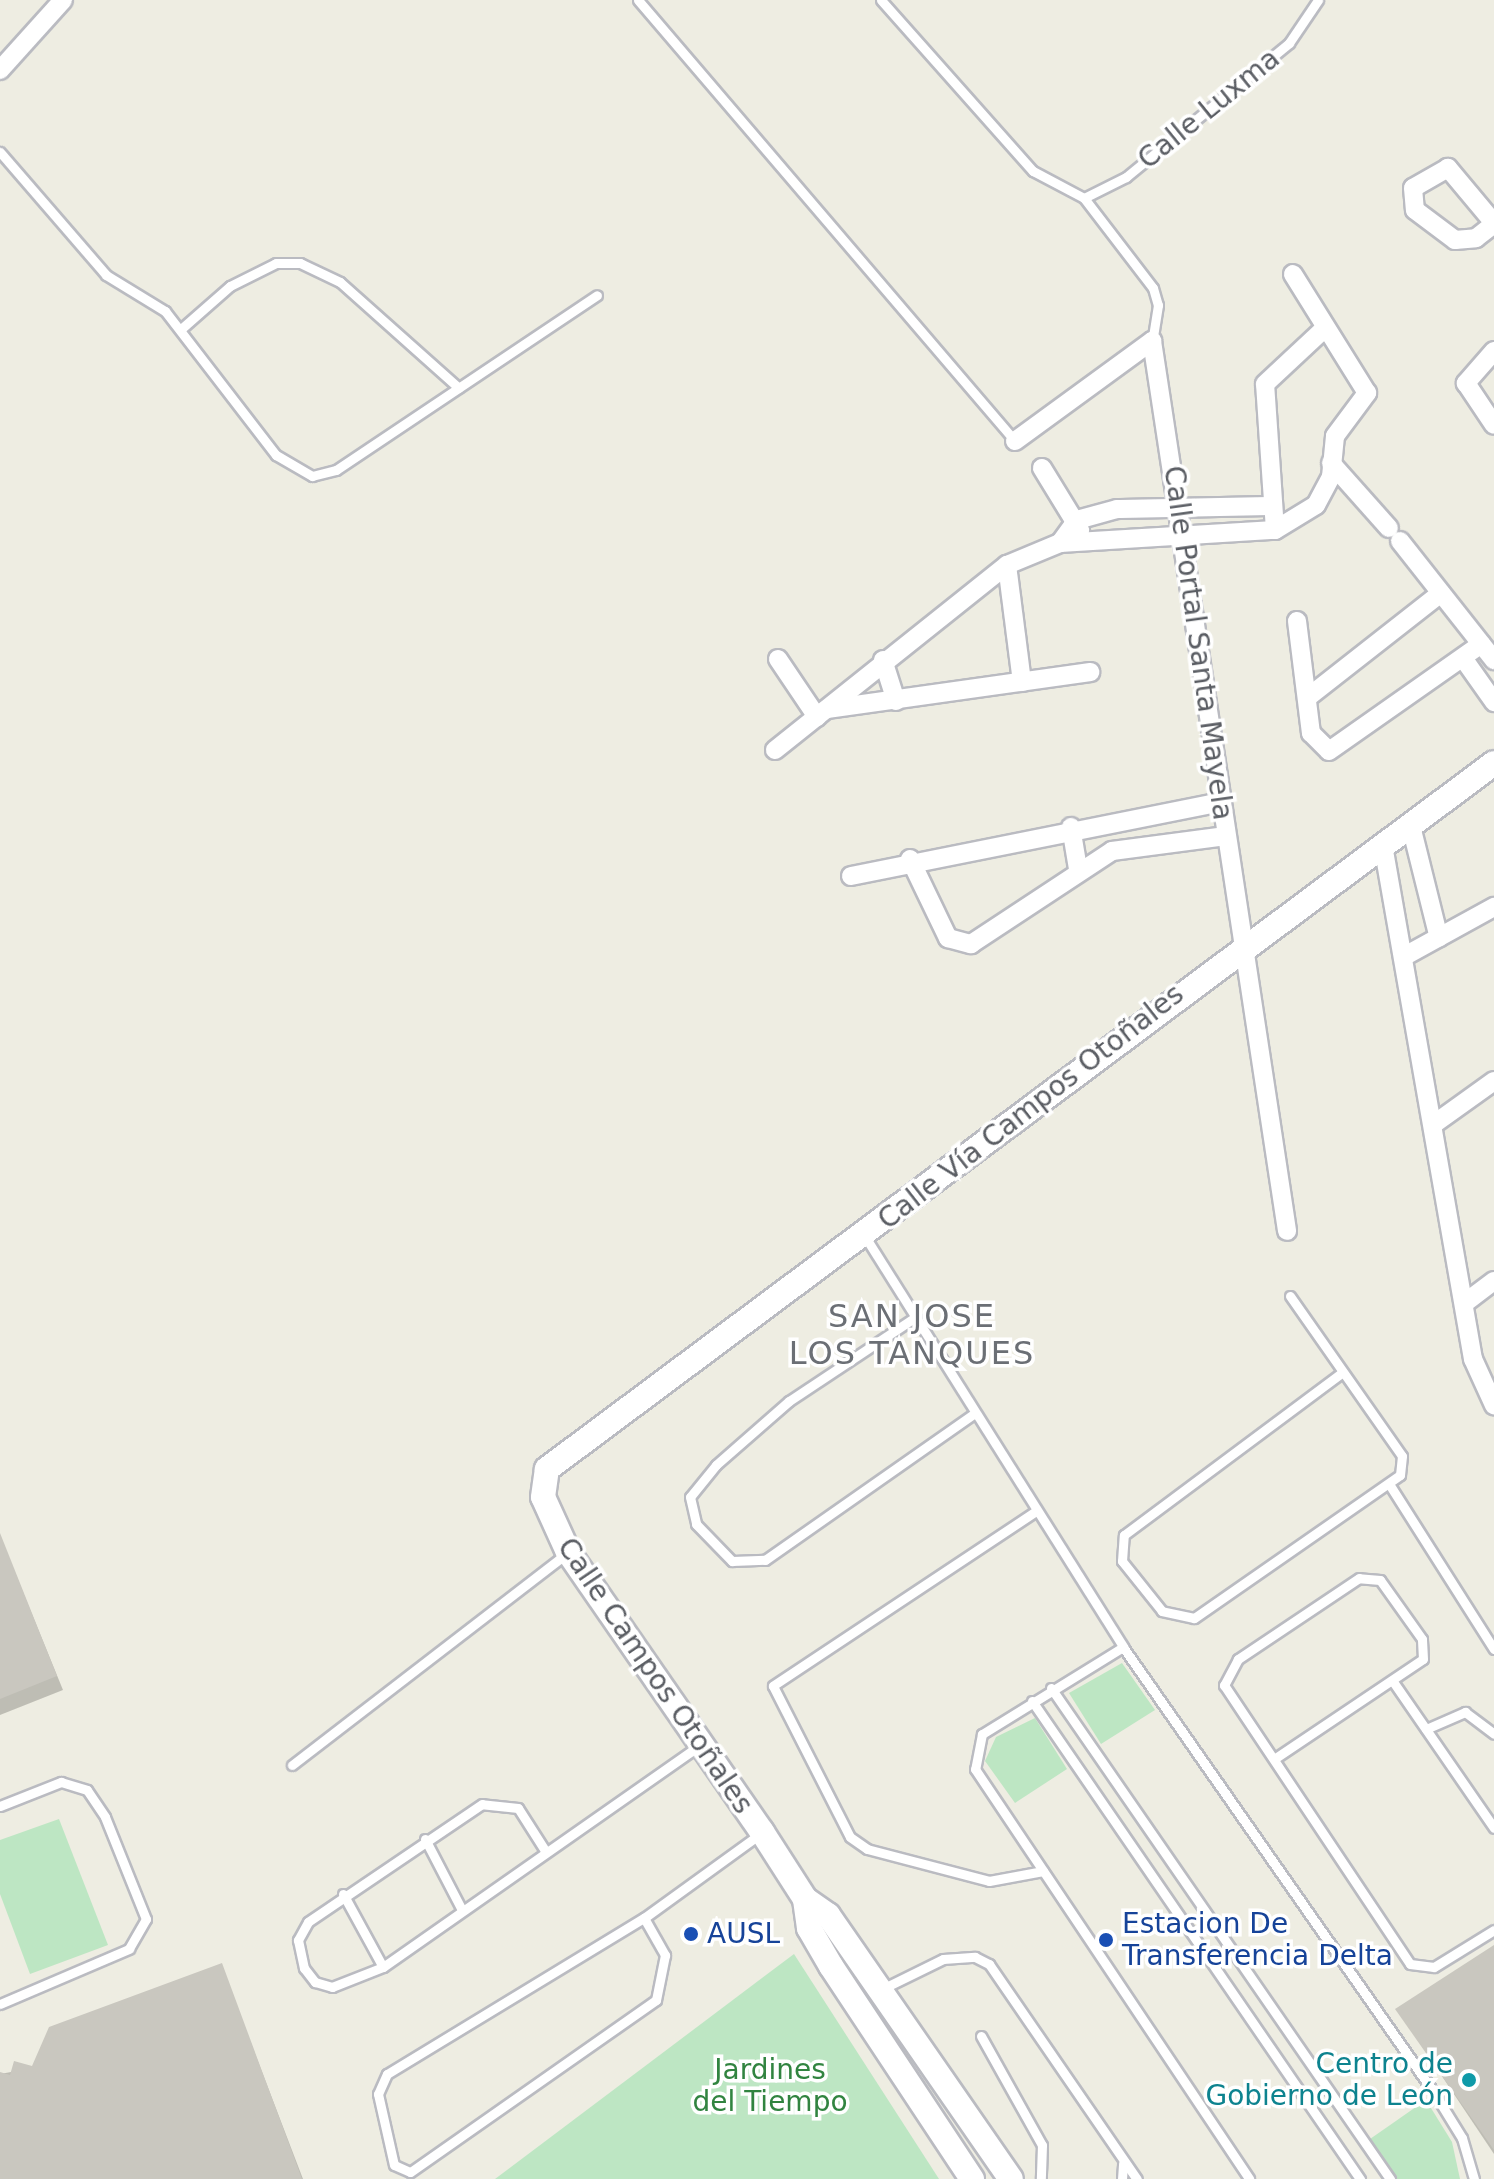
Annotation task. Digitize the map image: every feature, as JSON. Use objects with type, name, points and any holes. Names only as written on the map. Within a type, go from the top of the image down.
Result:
[{"type":"street","points":[[0,70],[63,0]]},
{"type":"street","points":[[1448,168],[1494,223],[1467,242],[1455,240],[1415,210],[1413,188],[1448,168]]},
{"type":"street","points":[[775,750],[883,660],[1007,565],[1060,543],[1086,544],[1136,535],[1183,538],[1275,530],[1316,505],[1328,489],[1335,436],[1367,393],[1293,274]]},
{"type":"street","points":[[1275,530],[1265,384],[1287,357],[1325,328]]},
{"type":"street","points":[[1015,441],[1152,341]]},
{"type":"street","name":"Calle Portal Santa Mayela","points":[[1152,341],[1180,510],[1241,944],[1287,1231]]},
{"type":"street","points":[[1494,351],[1466,383],[1494,425]]},
{"type":"street","points":[[1331,463],[1394,535],[1494,660]]},
{"type":"street","points":[[1042,468],[1077,520],[1086,544]]},
{"type":"street","points":[[1060,543],[1077,520],[1117,509],[1273,506]]},
{"type":"street","points":[[1007,565],[1022,682]]},
{"type":"street","points":[[1307,698],[1441,593]]},
{"type":"street","points":[[1297,621],[1311,733],[1329,751],[1481,644]]},
{"type":"street","points":[[1463,658],[1494,702]]},
{"type":"street","points":[[778,659],[822,713]]},
{"type":"street","points":[[883,660],[896,701]]},
{"type":"street","points":[[822,713],[1090,672]]},
{"type":"street","name":"Calle Vía Campos Otoñales","points":[[567,1450],[864,1235],[1241,944],[1411,826],[1494,763]]},
{"type":"street","points":[[851,876],[910,859],[1071,827],[1221,802]]},
{"type":"street","points":[[1411,826],[1439,938]]},
{"type":"street","points":[[1071,827],[1078,869]]},
{"type":"street","points":[[910,859],[948,938],[971,944],[1078,869],[1112,851],[1226,836]]},
{"type":"street","points":[[1383,845],[1466,1302],[1473,1359],[1494,1405]]},
{"type":"street","points":[[1403,957],[1494,907]]},
{"type":"street","points":[[1434,1124],[1494,1081]]},
{"type":"street","points":[[1466,1302],[1494,1281]]},
{"type":"street","name":"Calle Campos Otoñales","points":[[567,1450],[542,1482],[549,1517],[568,1552],[805,1899],[828,1915],[1011,2179]]},
{"type":"street","name":"Calle Campos Otoñales","points":[[805,1899],[809,1928],[858,2008],[972,2179]]},
{"type":"lane","points":[[638,0],[1015,441]]},
{"type":"lane","points":[[881,0],[1033,171],[1084,198],[1153,288],[1152,341]]},
{"type":"lane","name":"Calle Luxma","points":[[1084,198],[1126,177],[1289,43],[1318,0]]},
{"type":"lane","points":[[0,152],[106,275],[181,329],[276,455],[312,476],[336,470],[597,295]]},
{"type":"lane","points":[[181,329],[230,286],[276,263],[300,263],[349,289],[459,388]]},
{"type":"lane","points":[[864,1235],[1123,1647],[1433,2091],[1462,2138],[1474,2179]]},
{"type":"lane","points":[[1290,1296],[1402,1456],[1391,1487],[1194,1618],[1162,1611],[1122,1561],[1120,1540],[1138,1520],[1341,1373]]},
{"type":"lane","points":[[914,1318],[789,1401],[716,1465],[690,1497],[696,1524],[732,1561],[765,1560],[975,1413]]},
{"type":"lane","points":[[1391,1487],[1494,1649]]},
{"type":"lane","points":[[1036,1511],[773,1686],[850,1837],[867,1849],[989,1881],[1043,1871]]},
{"type":"lane","points":[[292,1765],[568,1552]]},
{"type":"lane","points":[[1274,1759],[1394,1683],[1423,1659],[1425,1646],[1389,1589],[1359,1578],[1224,1675],[1274,1759],[1410,1964],[1434,1967],[1494,1930]]},
{"type":"lane","points":[[1123,1647],[1051,1688],[982,1734],[972,1754],[975,1769],[1249,2179]]},
{"type":"lane","points":[[1394,1683],[1494,1828]]},
{"type":"lane","points":[[1051,1688],[1390,2179]]},
{"type":"lane","points":[[1032,1701],[1360,2179]]},
{"type":"lane","points":[[1426,1729],[1465,1712],[1494,1734]]},
{"type":"lane","points":[[546,1852],[529,1818],[506,1802],[482,1804],[343,1894],[303,1931],[298,1953],[304,1968],[315,1982],[332,1987],[383,1967],[701,1744]]},
{"type":"lane","points":[[0,1806],[61,1782],[87,1790],[105,1817],[146,1919],[129,1949],[0,2004]]},
{"type":"lane","points":[[644,1918],[665,1955],[656,2000],[410,2172],[394,2165],[378,2094],[387,2074],[644,1918],[762,1832]]},
{"type":"lane","points":[[425,1839],[462,1910]]},
{"type":"lane","points":[[343,1894],[383,1967]]},
{"type":"lane","points":[[858,2008],[880,1990],[943,1959],[975,1957],[989,1964],[1123,2163],[1137,2179]]},
{"type":"lane","points":[[981,2036],[1042,2145],[1041,2179]]},
{"type":"lane","points":[[1122,2179],[1123,2163]]},
{"type":"green space","points":[[1122,1663],[1155,1710],[1101,1744],[1069,1693]]},
{"type":"green space","points":[[1035,1718],[1067,1769],[1015,1803],[985,1761],[996,1737]]},
{"type":"green space","points":[[59,1819],[108,1945],[30,1974],[0,1894],[0,1840]]},
{"type":"green space","name":"Jardines del Tiempo","points":[[794,1954],[939,2179],[495,2179]]},
{"type":"green space","points":[[1426,2100],[1452,2142],[1460,2179],[1397,2179],[1370,2139]]},
{"type":"building","points":[[0,1533],[57,1676],[0,1699]]},
{"type":"building","name":"Centro de Gobierno de León","points":[[1494,1945],[1494,2150],[1395,2009]]},
{"type":"building","points":[[222,1963],[302,2179],[0,2179],[0,2072],[10,2075],[14,2061],[32,2066],[49,2027]]},
{"type":"place","name":"AUSL","points":[[691,1934]]},
{"type":"place","name":"Estacion De Transferencia Delta","points":[[1106,1940]]},
{"type":"place","name":"Centro de Gobierno de León","points":[[1469,2080]]},
{"type":"district","name":"SAN JOSE LOS TANQUES","points":[[912,1336]]}]
